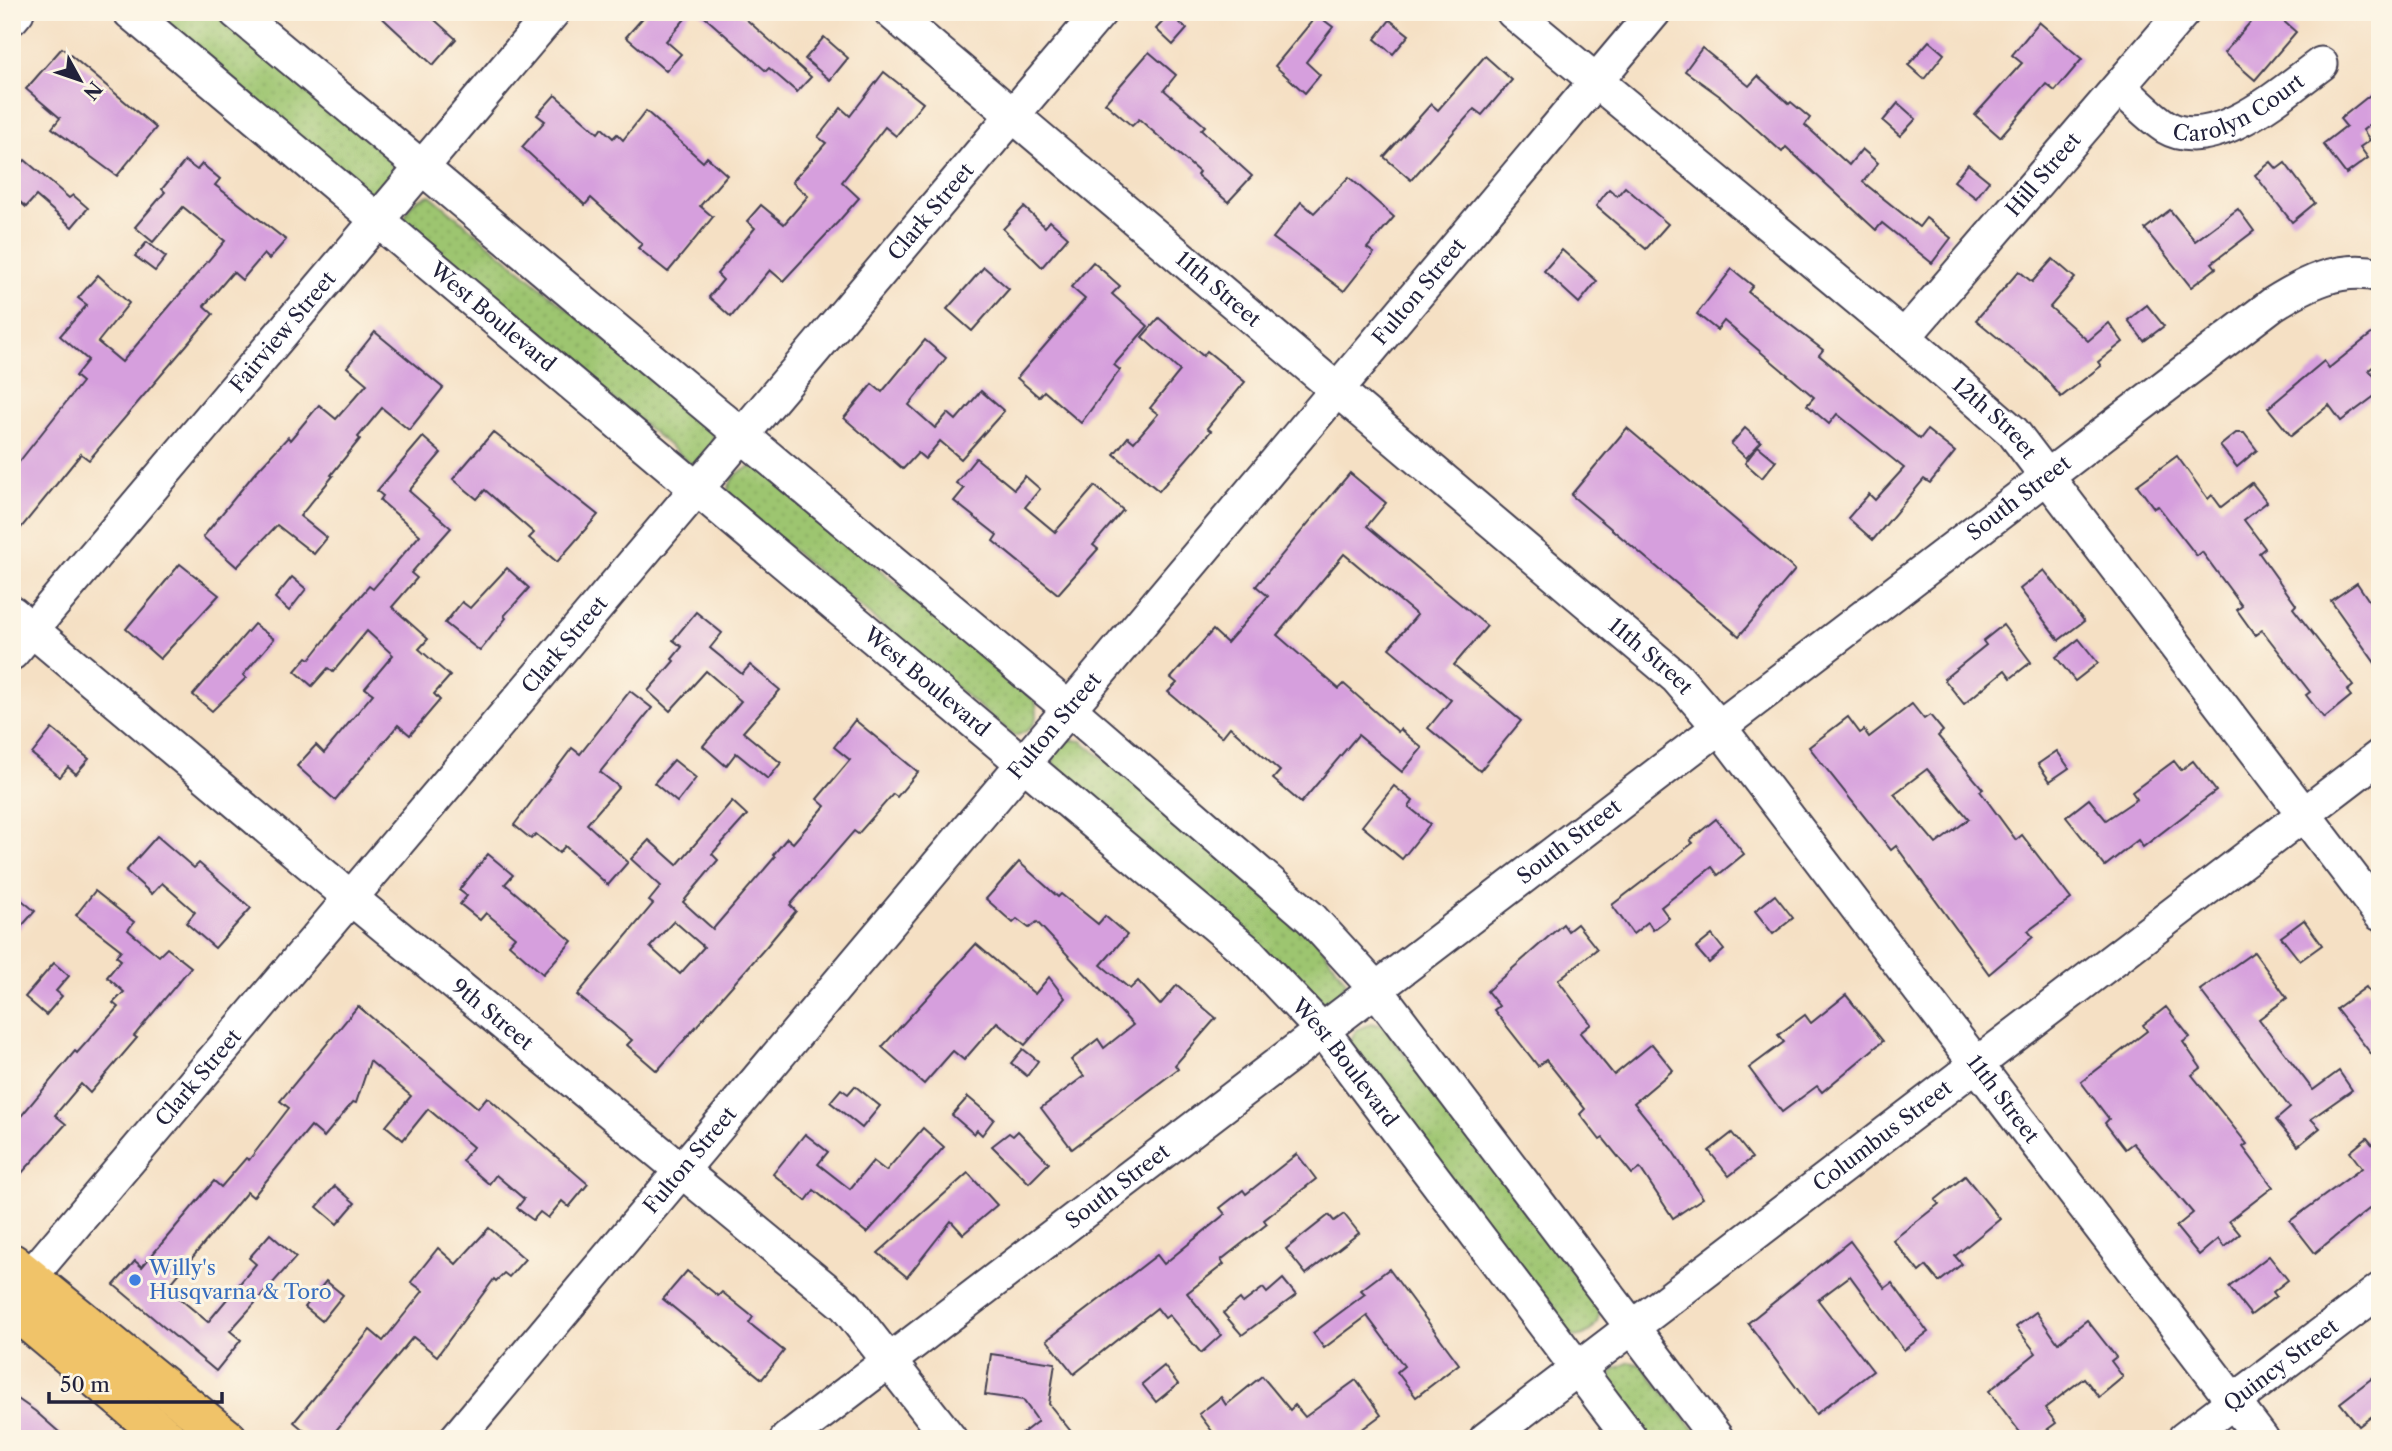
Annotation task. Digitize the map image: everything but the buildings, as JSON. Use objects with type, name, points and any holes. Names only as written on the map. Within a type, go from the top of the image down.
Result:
[{"type":"highway","points":[[18,1283],[168,1439]]},
{"type":"highway","points":[[18,1283],[228,1439]]},
{"type":"street","points":[[12,18],[17,12]]},
{"type":"street","name":"West Boulevard","points":[[130,12],[1250,954],[1322,1030],[1580,1368],[1631,1439]]},
{"type":"street","points":[[236,12],[1068,708],[1311,918],[1375,988],[1717,1439]]},
{"type":"street","name":"Fairview Street","points":[[19,631],[380,220],[553,12]]},
{"type":"street","name":"11th Street","points":[[891,12],[1653,655],[1720,728],[2262,1439]]},
{"type":"street","name":"Clark Street","points":[[18,1283],[352,899],[1100,12]]},
{"type":"street","name":"12th Street","points":[[1513,12],[1997,416],[2050,477],[2380,914]]},
{"type":"street","name":"Fulton Street","points":[[456,1439],[1654,12]]},
{"type":"street","name":"Hill Street","points":[[1904,337],[2183,12]]},
{"type":"street","name":"Carolyn Court","points":[[2120,88],[2167,127],[2195,132],[2235,125],[2320,64]]},
{"type":"street","name":"South Street","points":[[787,1439],[1375,988],[2050,477],[2273,304],[2319,278],[2371,273]]},
{"type":"street","name":"9th Street","points":[[19,631],[352,899],[846,1306],[950,1439]]},
{"type":"street","name":"Columbus Street","points":[[1486,1439],[2380,756]]},
{"type":"street","name":"Quincy Street","points":[[2184,1439],[2380,1290]]},
{"type":"green space","points":[[144,12],[219,12],[393,162],[386,183],[366,194]]},
{"type":"green space","points":[[430,195],[712,429],[714,444],[698,463],[691,464],[404,223],[412,204]]},
{"type":"green space","points":[[753,467],[761,469],[1035,701],[1037,713],[1034,724],[1014,736],[727,495],[735,476]]},
{"type":"green space","points":[[1070,740],[1082,741],[1310,931],[1346,981],[1338,997],[1321,1005],[1056,774],[1055,754]]},
{"type":"green space","points":[[1372,1023],[1383,1026],[1599,1307],[1596,1324],[1588,1332],[1571,1337],[1349,1044],[1356,1030]]},
{"type":"green space","points":[[1630,1362],[1641,1365],[1702,1439],[1641,1439],[1607,1382],[1614,1369]]},
{"type":"place","name":"Willy's Husqvarna & Toro","points":[[135,1280]]}]
